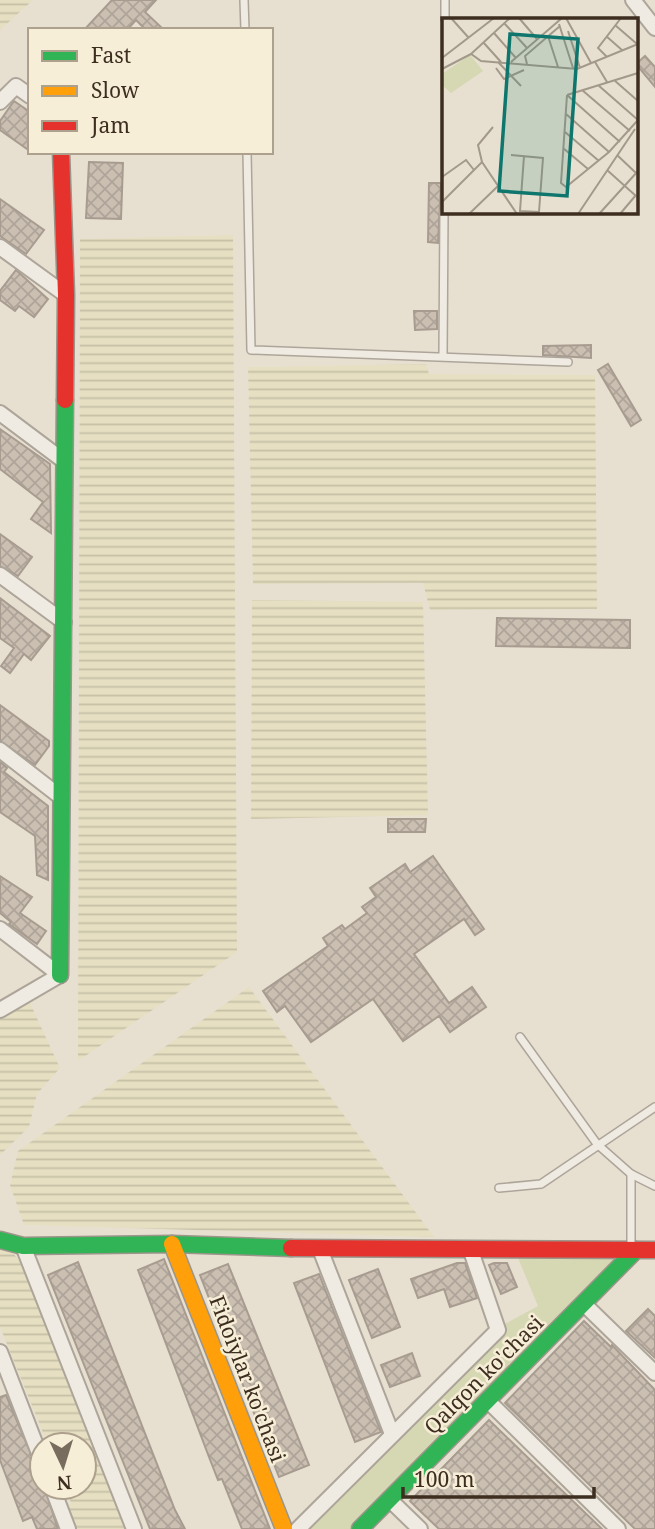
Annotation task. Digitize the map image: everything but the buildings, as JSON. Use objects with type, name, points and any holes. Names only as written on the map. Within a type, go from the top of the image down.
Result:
[{"type":"street","points":[[633,0],[655,28]]},
{"type":"street","points":[[0,102],[16,86],[28,95]]},
{"type":"street","points":[[61,154],[66,295],[61,975]]},
{"type":"street","points":[[0,247],[66,295]]},
{"type":"street","points":[[0,413],[64,461]]},
{"type":"street","points":[[0,575],[64,622]]},
{"type":"street","points":[[0,750],[62,798]]},
{"type":"street","points":[[0,929],[61,975]]},
{"type":"street","points":[[0,1010],[61,975]]},
{"type":"street","points":[[0,1240],[23,1246],[172,1244],[320,1249],[655,1251]]},
{"type":"street","name":"Fidoiylar ko'chasi","points":[[172,1244],[284,1529]]},
{"type":"street","points":[[23,1246],[134,1529]]},
{"type":"street","points":[[320,1249],[392,1434]]},
{"type":"street","name":"Qalqon ko'chasi","points":[[360,1529],[584,1304],[634,1250]]},
{"type":"street","points":[[298,1529],[498,1329],[471,1251]]},
{"type":"street","points":[[584,1304],[655,1373]]},
{"type":"street","points":[[0,1352],[30,1431]]},
{"type":"street","points":[[488,1401],[618,1529]]},
{"type":"street","points":[[389,1499],[420,1529]]},
{"type":"street","points":[[57,1501],[68,1529]]},
{"type":"lane","points":[[244,0],[244,28]]},
{"type":"lane","points":[[445,0],[445,18]]},
{"type":"lane","points":[[247,154],[251,350],[568,362]]},
{"type":"lane","points":[[443,356],[444,214]]},
{"type":"lane","points":[[520,1037],[597,1144],[631,1174],[655,1186]]},
{"type":"lane","points":[[499,1188],[541,1184],[655,1107]]},
{"type":"lane","points":[[631,1174],[634,1250]]},
{"type":"shaded area","points":[[0,0],[33,0],[0,30]]},
{"type":"shaded area","points":[[233,235],[237,952],[78,1061],[80,239]]},
{"type":"shaded area","points":[[426,364],[429,374],[595,375],[597,609],[430,610],[423,583],[253,584],[248,367]]},
{"type":"shaded area","points":[[252,600],[423,602],[428,815],[251,819]]},
{"type":"shaded area","points":[[249,987],[434,1237],[24,1225],[10,1185],[18,1151]]},
{"type":"shaded area","points":[[30,1003],[60,1068],[37,1094],[29,1127],[0,1155],[0,1015]]},
{"type":"shaded area","points":[[0,1248],[9,1249],[20,1261],[87,1431],[42,1431],[0,1327]]},
{"type":"shaded area","points":[[98,1460],[125,1529],[77,1529],[67,1506],[70,1501],[98,1501]]},
{"type":"green space","points":[[518,1258],[618,1259],[353,1529],[305,1529],[501,1326],[538,1306]]},
{"type":"traffic: fast","points":[[60,975],[65,400]]},
{"type":"traffic: fast","points":[[0,1240],[23,1246],[172,1244],[291,1248]]},
{"type":"traffic: fast","points":[[360,1529],[636,1250]]},
{"type":"traffic: slow","points":[[172,1244],[284,1529]]},
{"type":"traffic: jam","points":[[61,154],[66,295],[65,400]]},
{"type":"traffic: jam","points":[[291,1248],[655,1250]]}]
